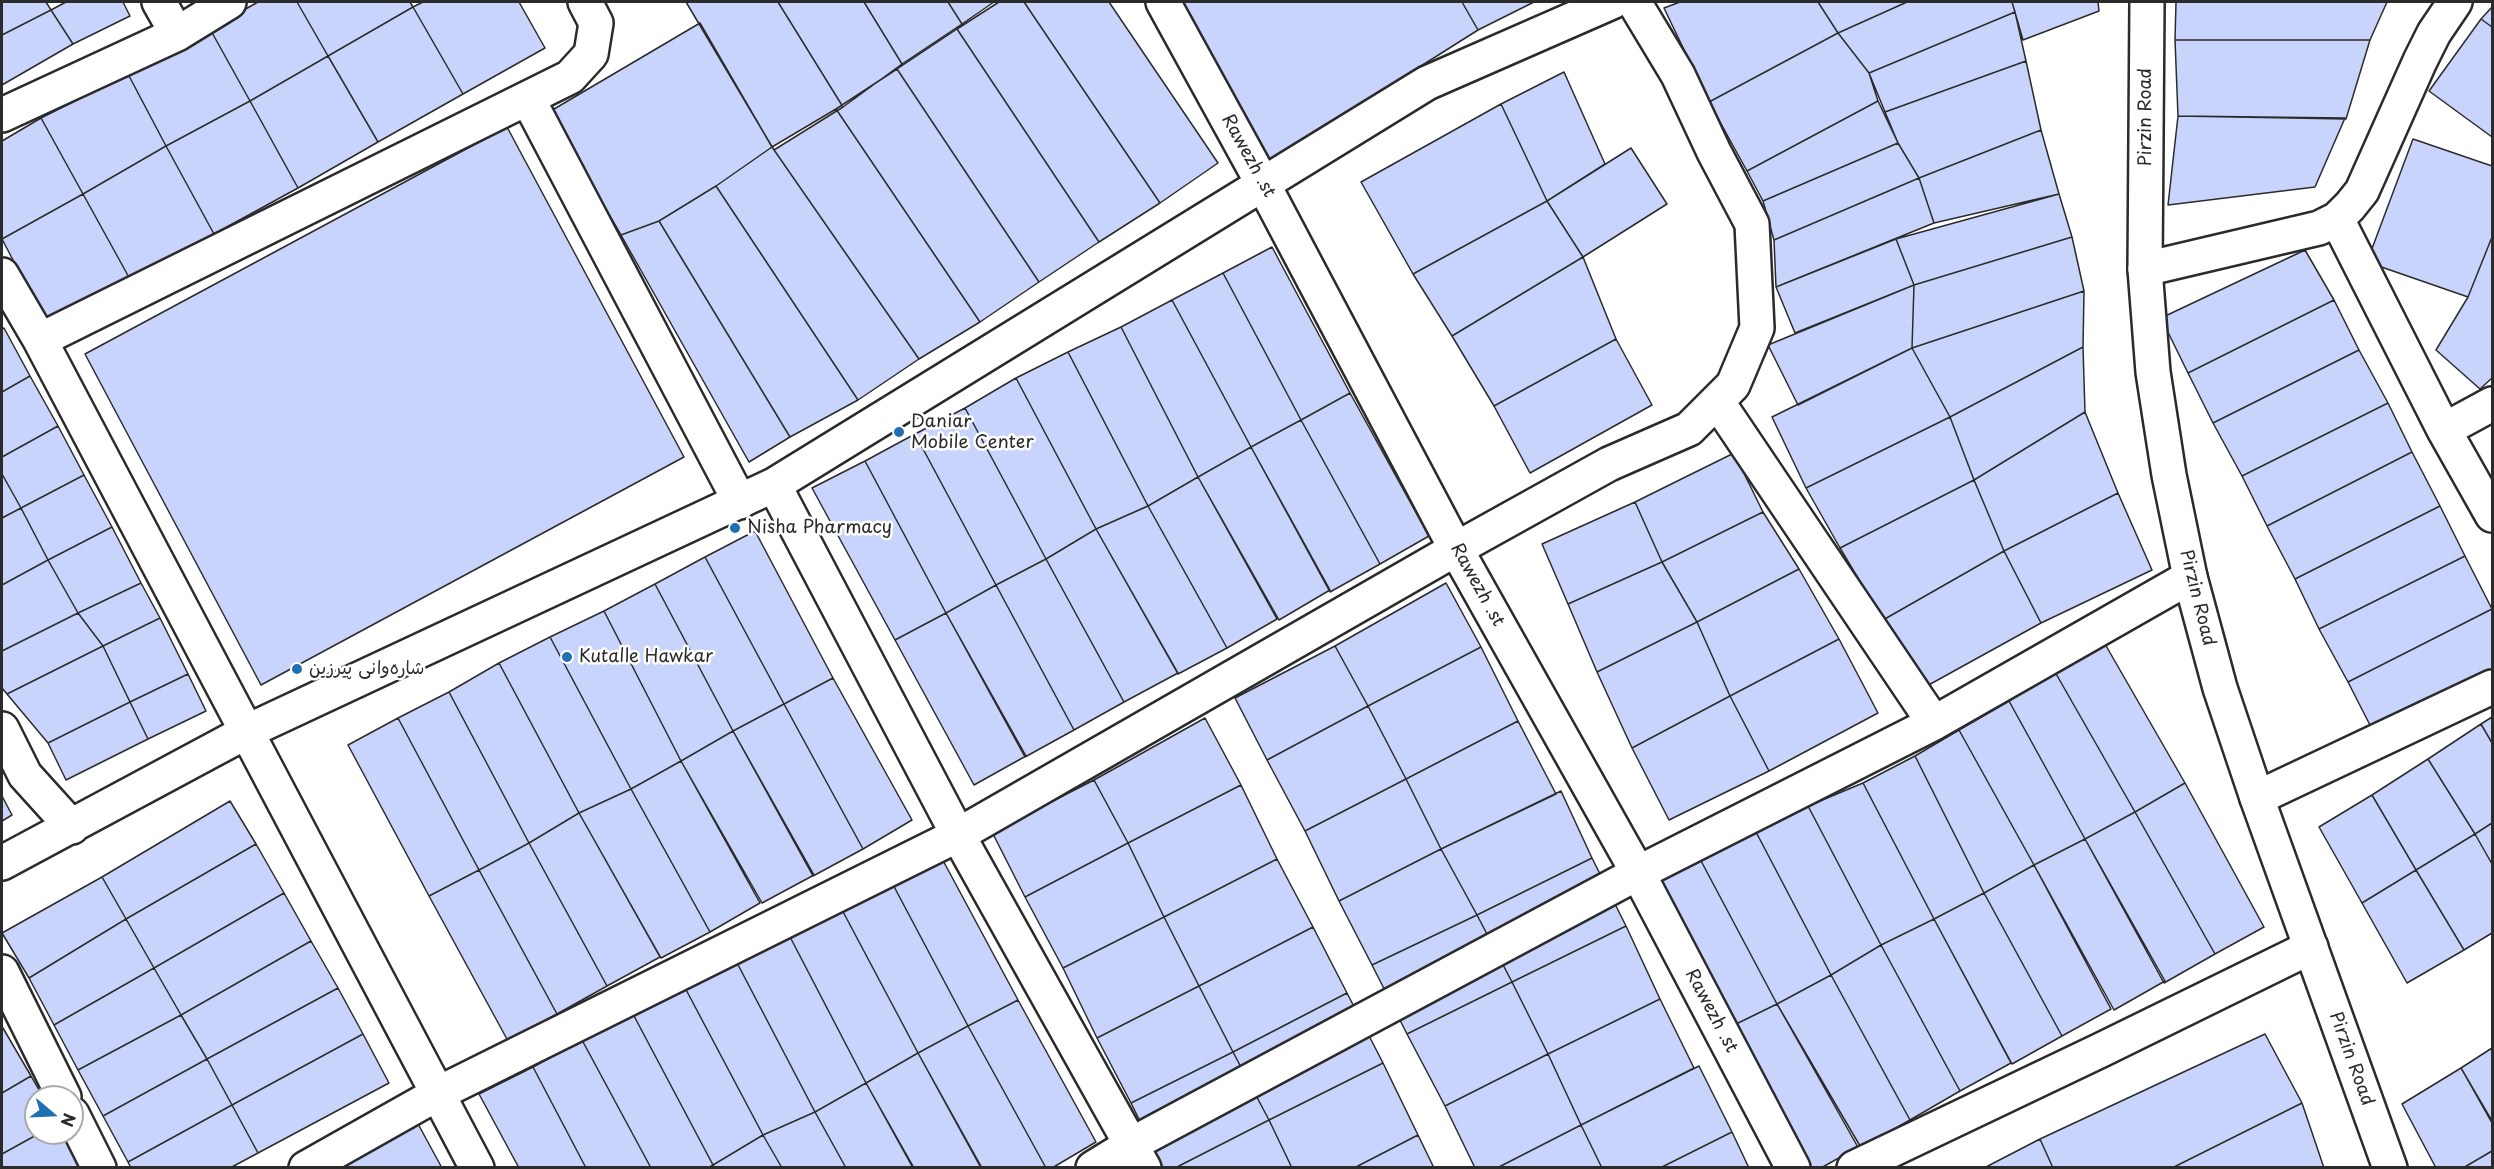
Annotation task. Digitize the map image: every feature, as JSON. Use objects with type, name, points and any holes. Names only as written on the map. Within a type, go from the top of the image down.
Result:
[{"type":"street","points":[[159,2],[177,34]]},
{"type":"street","points":[[2,115],[177,34],[229,2]]},
{"type":"street","points":[[40,340],[528,99],[570,76],[591,54],[596,23],[585,2]]},
{"type":"street","name":"Rawezh .st","points":[[1163,2],[1263,184],[1456,549],[1638,873],[1793,1167]]},
{"type":"street","points":[[2,863],[248,731],[774,485],[1427,82],[1612,2]]},
{"type":"street","points":[[306,1167],[439,1093],[958,834],[1609,464],[1689,429],[1733,385],[1757,328],[1752,224],[1714,152],[1678,75],[1634,2]]},
{"type":"street","name":"Pirzin Road","points":[[2147,2],[2145,269],[2153,372],[2169,475],[2190,577],[2220,688],[2257,798],[2390,1167]]},
{"type":"street","points":[[2145,269],[2319,228],[2337,219],[2362,191],[2420,61],[2434,33],[2455,2]]},
{"type":"street","points":[[528,99],[740,502]]},
{"type":"street","points":[[2337,219],[2444,430],[2493,515]]},
{"type":"street","points":[[2,275],[40,340],[477,1167]]},
{"type":"street","points":[[1717,401],[1934,723]]},
{"type":"street","points":[[2444,430],[2493,404]]},
{"type":"street","points":[[774,485],[958,834],[1138,1156]]},
{"type":"street","points":[[1093,1167],[1138,1156],[1638,873],[1934,723],[2190,577]]},
{"type":"street","points":[[2257,798],[2493,687]]},
{"type":"street","points":[[2,729],[25,775],[72,827]]},
{"type":"street","points":[[1854,1167],[2311,947]]},
{"type":"street","points":[[2,972],[58,1085]]},
{"type":"street","points":[[84,1138],[99,1167]]},
{"type":"building","points":[[2,2],[46,2],[51,10],[2,35]]},
{"type":"building","points":[[66,2],[123,2],[130,16],[73,44],[51,10]]},
{"type":"building","points":[[258,2],[297,2],[328,56],[250,101],[210,29]]},
{"type":"building","points":[[297,2],[410,2],[413,7],[328,56]]},
{"type":"building","points":[[423,2],[519,2],[545,48],[463,94],[413,7]]},
{"type":"building","points":[[686,2],[778,2],[843,107],[774,150]]},
{"type":"building","points":[[778,2],[864,2],[902,64],[843,107]]},
{"type":"building","points":[[864,2],[948,2],[962,24],[902,64]]},
{"type":"building","points":[[948,2],[994,2],[962,24]]},
{"type":"building","points":[[999,2],[1024,2],[1160,203],[1099,242],[957,29]]},
{"type":"building","points":[[1024,2],[1109,2],[1218,163],[1160,203]]},
{"type":"building","points":[[1179,2],[1462,2],[1478,30],[1269,162]]},
{"type":"building","points":[[1462,2],[1534,2],[1478,30]]},
{"type":"building","points":[[1680,2],[1818,2],[1838,33],[1709,102],[1664,8]]},
{"type":"building","points":[[1818,2],[1907,2],[1838,33]]},
{"type":"building","points":[[1907,2],[2012,2],[2015,12],[1869,73],[1838,33]]},
{"type":"building","points":[[2012,2],[2098,2],[2099,11],[2023,40]]},
{"type":"building","points":[[2176,2],[2387,2],[2370,40],[2175,40]]},
{"type":"building","points":[[413,7],[463,94],[378,142],[328,56]]},
{"type":"building","points":[[2492,7],[2492,27],[2481,19]]},
{"type":"building","points":[[51,10],[73,44],[2,85],[2,35]]},
{"type":"building","points":[[2015,12],[2026,61],[1885,112],[1869,73]]},
{"type":"building","points":[[2481,19],[2492,27],[2492,137],[2429,91]]},
{"type":"building","points":[[700,23],[772,147],[716,186],[659,221],[621,235],[549,112]]},
{"type":"building","points":[[210,29],[250,101],[166,146],[128,74]]},
{"type":"building","points":[[957,29],[1099,242],[1039,282],[897,69]]},
{"type":"building","points":[[1838,33],[1869,73],[1878,101],[1747,171],[1709,102]]},
{"type":"building","points":[[2175,40],[2370,40],[2346,119],[2178,116]]},
{"type":"building","points":[[328,56],[378,142],[298,188],[250,101]]},
{"type":"building","points":[[2026,61],[2041,130],[1919,178],[1898,143],[1885,112]]},
{"type":"building","points":[[897,69],[1039,282],[980,322],[836,109]]},
{"type":"building","points":[[1564,72],[1605,164],[1547,201],[1501,104]]},
{"type":"building","points":[[128,74],[166,146],[83,194],[41,118]]},
{"type":"building","points":[[250,101],[298,188],[214,234],[166,146]]},
{"type":"building","points":[[1878,101],[1898,143],[1763,201],[1747,171]]},
{"type":"building","points":[[1501,104],[1547,201],[1413,274],[1361,182]]},
{"type":"building","points":[[836,109],[980,322],[919,359],[772,147]]},
{"type":"building","points":[[2178,116],[2345,118],[2315,187],[2168,205]]},
{"type":"building","points":[[41,118],[83,194],[2,239],[2,141]]},
{"type":"building","points":[[507,127],[684,457],[261,685],[85,354]]},
{"type":"building","points":[[2041,130],[2059,194],[1934,223],[1919,178]]},
{"type":"building","points":[[2413,139],[2492,166],[2492,237],[2468,297],[2367,262]]},
{"type":"building","points":[[1898,143],[1919,178],[1774,240],[1763,201]]},
{"type":"building","points":[[166,146],[214,234],[131,281],[83,194]]},
{"type":"building","points":[[772,147],[919,359],[858,400],[716,186]]},
{"type":"building","points":[[1631,148],[1667,204],[1583,257],[1547,201]]},
{"type":"building","points":[[1919,178],[1934,223],[1776,287],[1774,240]]},
{"type":"building","points":[[716,186],[858,400],[790,437],[659,221]]},
{"type":"building","points":[[83,194],[131,281],[48,327],[2,239]]},
{"type":"building","points":[[2059,194],[2072,237],[1914,285],[1896,239]]},
{"type":"building","points":[[1547,201],[1583,257],[1452,336],[1413,274]]},
{"type":"building","points":[[659,221],[790,437],[749,462],[621,235]]},
{"type":"building","points":[[2072,237],[2084,291],[1912,348],[1914,285]]},
{"type":"building","points":[[2492,237],[2492,378],[2480,389],[2436,350],[2468,297]]},
{"type":"building","points":[[1896,239],[1914,285],[1795,333],[1776,287]]},
{"type":"building","points":[[1272,247],[1350,393],[1301,420],[1223,273]]},
{"type":"building","points":[[2305,250],[2334,300],[2188,373],[2161,318]]},
{"type":"building","points":[[1583,257],[1616,339],[1494,406],[1452,336]]},
{"type":"building","points":[[1223,273],[1301,420],[1251,447],[1172,300]]},
{"type":"building","points":[[1914,285],[1912,348],[1798,405],[1768,345]]},
{"type":"building","points":[[2084,291],[2083,347],[1950,417],[1912,348]]},
{"type":"building","points":[[1172,300],[1251,447],[1198,477],[1121,327]]},
{"type":"building","points":[[2334,300],[2359,350],[2213,423],[2188,373]]},
{"type":"building","points":[[1121,327],[1198,477],[1148,506],[1068,352]]},
{"type":"building","points":[[4,328],[30,376],[2,392],[2,329]]},
{"type":"building","points":[[1616,339],[1652,405],[1530,473],[1494,406]]},
{"type":"building","points":[[2083,347],[2085,412],[1974,480],[1950,417]]},
{"type":"building","points":[[1912,348],[1950,417],[1806,488],[1772,417]]},
{"type":"building","points":[[2359,350],[2388,403],[2242,476],[2213,423]]},
{"type":"building","points":[[1068,352],[1148,506],[1096,529],[1016,378]]},
{"type":"building","points":[[30,376],[58,426],[2,457],[2,392]]},
{"type":"building","points":[[1016,378],[1096,529],[1046,559],[965,408]]},
{"type":"building","points":[[1350,393],[1429,536],[1380,564],[1301,420]]},
{"type":"building","points":[[2388,403],[2412,452],[2267,526],[2242,476]]},
{"type":"building","points":[[965,408],[1046,559],[996,585],[915,434]]},
{"type":"building","points":[[2085,412],[2118,493],[2004,551],[1974,480]]},
{"type":"building","points":[[1950,417],[1974,480],[1840,548],[1806,488]]},
{"type":"building","points":[[1301,420],[1380,564],[1330,592],[1251,447]]},
{"type":"building","points":[[58,426],[84,475],[21,508],[2,474],[2,457]]},
{"type":"building","points":[[915,434],[996,585],[946,613],[865,461]]},
{"type":"building","points":[[1251,447],[1330,590],[1279,620],[1198,477]]},
{"type":"building","points":[[2412,452],[2440,506],[2295,579],[2267,526]]},
{"type":"building","points":[[1734,453],[1763,512],[1662,562],[1635,502]]},
{"type":"building","points":[[865,461],[946,613],[895,640],[812,488]]},
{"type":"building","points":[[2,474],[21,508],[2,518]]},
{"type":"building","points":[[84,475],[112,527],[48,560],[21,508]]},
{"type":"building","points":[[1198,477],[1277,619],[1227,648],[1148,506]]},
{"type":"building","points":[[1974,480],[2004,551],[1883,620],[1840,548]]},
{"type":"building","points":[[2118,493],[2152,570],[2041,623],[2004,551]]},
{"type":"building","points":[[1635,502],[1662,562],[1568,604],[1542,544]]},
{"type":"building","points":[[1148,506],[1227,648],[1178,674],[1096,529]]},
{"type":"building","points":[[2440,506],[2465,556],[2319,629],[2295,579]]},
{"type":"building","points":[[21,508],[48,560],[2,585],[2,518]]},
{"type":"building","points":[[1763,512],[1799,569],[1697,622],[1662,562]]},
{"type":"building","points":[[112,527],[141,583],[78,613],[48,560]]},
{"type":"building","points":[[1096,529],[1178,673],[1124,702],[1046,559]]},
{"type":"building","points":[[755,531],[833,678],[784,704],[705,557]]},
{"type":"building","points":[[2004,551],[2041,623],[1925,687],[1883,620]]},
{"type":"building","points":[[2465,556],[2492,609],[2348,682],[2319,629]]},
{"type":"building","points":[[705,557],[784,704],[733,731],[655,584]]},
{"type":"building","points":[[1046,559],[1124,702],[1074,730],[996,585]]},
{"type":"building","points":[[48,560],[78,613],[2,651],[2,585]]},
{"type":"building","points":[[1662,562],[1697,622],[1597,672],[1568,604]]},
{"type":"building","points":[[1799,569],[1839,639],[1730,696],[1697,622]]},
{"type":"building","points":[[141,583],[160,618],[103,646],[78,613]]},
{"type":"building","points":[[1446,583],[1481,647],[1368,706],[1335,646]]},
{"type":"building","points":[[655,584],[733,731],[681,761],[604,611]]},
{"type":"building","points":[[996,585],[1074,730],[1025,757],[946,613]]},
{"type":"building","points":[[2492,609],[2492,671],[2373,731],[2348,682]]},
{"type":"building","points":[[604,611],[681,761],[631,789],[550,637]]},
{"type":"building","points":[[78,613],[103,646],[7,694],[2,688],[2,651]]},
{"type":"building","points":[[946,613],[1026,756],[974,785],[895,640]]},
{"type":"building","points":[[160,618],[188,674],[130,702],[103,646]]},
{"type":"building","points":[[1697,622],[1730,696],[1632,748],[1597,672]]},
{"type":"building","points":[[550,637],[631,789],[579,813],[499,663]]},
{"type":"building","points":[[1839,639],[1878,713],[1769,771],[1730,696]]},
{"type":"building","points":[[2105,644],[2185,783],[2135,812],[2055,672]]},
{"type":"building","points":[[103,646],[130,702],[48,743],[7,694]]},
{"type":"building","points":[[1335,646],[1368,706],[1267,760],[1235,698]]},
{"type":"building","points":[[1481,647],[1518,721],[1406,779],[1368,706]]},
{"type":"building","points":[[499,663],[579,813],[529,843],[449,692]]},
{"type":"building","points":[[2055,672],[2135,812],[2085,839],[2009,701]]},
{"type":"building","points":[[188,674],[206,711],[148,739],[130,702]]},
{"type":"building","points":[[833,678],[912,820],[863,849],[784,704]]},
{"type":"building","points":[[449,692],[529,843],[479,870],[398,718]]},
{"type":"building","points":[[1730,696],[1769,771],[1669,820],[1632,748]]},
{"type":"building","points":[[2009,701],[2085,839],[2034,865],[1959,730]]},
{"type":"building","points":[[130,702],[148,739],[66,780],[48,743]]},
{"type":"building","points":[[784,704],[863,849],[813,876],[733,731]]},
{"type":"building","points":[[1368,706],[1406,779],[1305,831],[1267,760]]},
{"type":"building","points":[[2492,717],[2492,743],[2481,724]]},
{"type":"building","points":[[398,718],[479,870],[429,896],[348,745]]},
{"type":"building","points":[[1205,718],[1241,785],[1128,843],[1094,780]]},
{"type":"building","points":[[1518,721],[1556,794],[1441,849],[1406,779]]},
{"type":"building","points":[[2481,724],[2492,743],[2492,823],[2475,834],[2428,759]]},
{"type":"building","points":[[1959,730],[2034,865],[1984,893],[1915,756]]},
{"type":"building","points":[[733,731],[814,875],[762,903],[681,761]]},
{"type":"building","points":[[1915,756],[1984,893],[1934,919],[1863,783]]},
{"type":"building","points":[[2428,759],[2475,834],[2416,870],[2372,795]]},
{"type":"building","points":[[681,761],[760,903],[710,932],[631,789]]},
{"type":"building","points":[[1406,779],[1441,849],[1339,901],[1305,831]]},
{"type":"building","points":[[1094,780],[1128,843],[1025,897],[992,832]]},
{"type":"building","points":[[1863,783],[1934,919],[1881,945],[1808,806]]},
{"type":"building","points":[[2185,783],[2264,927],[2215,954],[2135,812]]},
{"type":"building","points":[[1241,785],[1277,859],[1164,917],[1128,843]]},
{"type":"building","points":[[631,789],[710,932],[661,958],[579,813]]},
{"type":"building","points":[[1561,791],[1592,858],[1477,915],[1441,849]]},
{"type":"building","points":[[2372,795],[2416,870],[2362,903],[2319,827]]},
{"type":"building","points":[[2,796],[12,815],[2,821]]},
{"type":"building","points":[[230,801],[256,844],[126,919],[102,877]]},
{"type":"building","points":[[1808,806],[1881,945],[1831,975],[1756,832]]},
{"type":"building","points":[[2135,812],[2215,954],[2164,983],[2085,839]]},
{"type":"building","points":[[579,813],[660,957],[607,986],[529,843]]},
{"type":"building","points":[[2492,823],[2492,864],[2475,834]]},
{"type":"building","points":[[1756,832],[1831,975],[1777,1004],[1700,859]]},
{"type":"building","points":[[2475,834],[2492,864],[2492,933],[2464,950],[2416,870]]},
{"type":"building","points":[[2085,839],[2165,981],[2114,1010],[2034,865]]},
{"type":"building","points":[[529,843],[607,986],[557,1014],[479,870]]},
{"type":"building","points":[[1128,843],[1164,917],[1063,968],[1025,897]]},
{"type":"building","points":[[256,844],[284,893],[154,968],[126,919]]},
{"type":"building","points":[[1441,849],[1477,915],[1372,965],[1339,901]]},
{"type":"building","points":[[939,853],[1018,1000],[968,1026],[890,879]]},
{"type":"building","points":[[1592,858],[1626,926],[1512,982],[1477,915]]},
{"type":"building","points":[[1277,859],[1313,927],[1199,986],[1164,917]]},
{"type":"building","points":[[1700,859],[1777,1004],[1730,1027],[1649,883]]},
{"type":"building","points":[[2034,865],[2111,1009],[2062,1036],[1984,893]]},
{"type":"building","points":[[479,870],[557,1014],[508,1041],[429,896]]},
{"type":"building","points":[[2416,870],[2464,950],[2407,983],[2362,903]]},
{"type":"building","points":[[102,877],[126,919],[29,978],[2,933]]},
{"type":"building","points":[[890,879],[968,1026],[918,1053],[840,906]]},
{"type":"building","points":[[284,893],[311,941],[181,1015],[154,968]]},
{"type":"building","points":[[1984,893],[2062,1036],[2012,1064],[1934,919]]},
{"type":"building","points":[[840,906],[918,1053],[866,1083],[788,933]]},
{"type":"building","points":[[1477,915],[1512,982],[1407,1034],[1372,965]]},
{"type":"building","points":[[1164,917],[1199,986],[1097,1038],[1063,968]]},
{"type":"building","points":[[126,919],[154,968],[54,1025],[29,978]]},
{"type":"building","points":[[1934,919],[2011,1063],[1960,1091],[1881,945]]},
{"type":"building","points":[[1626,926],[1660,999],[1548,1054],[1512,982]]},
{"type":"building","points":[[1313,927],[1347,993],[1233,1052],[1199,986]]},
{"type":"building","points":[[788,933],[866,1083],[815,1112],[735,959]]},
{"type":"building","points":[[311,941],[338,988],[207,1059],[181,1015]]},
{"type":"building","points":[[1881,945],[1960,1091],[1910,1120],[1831,975]]},
{"type":"building","points":[[735,959],[815,1112],[763,1135],[683,984]]},
{"type":"building","points":[[154,968],[181,1015],[78,1070],[54,1025]]},
{"type":"building","points":[[1831,975],[1910,1120],[1859,1149],[1777,1004]]},
{"type":"building","points":[[1512,982],[1548,1054],[1445,1106],[1407,1034]]},
{"type":"building","points":[[683,984],[763,1135],[713,1165],[633,1014]]},
{"type":"building","points":[[1199,986],[1233,1052],[1131,1103],[1097,1038]]},
{"type":"building","points":[[338,988],[363,1034],[232,1105],[207,1059]]},
{"type":"building","points":[[1347,993],[1383,1063],[1269,1120],[1233,1052]]},
{"type":"building","points":[[1660,999],[1694,1068],[1581,1125],[1548,1054]]},
{"type":"building","points":[[1018,1000],[1096,1142],[1052,1168],[1046,1168],[968,1026]]},
{"type":"building","points":[[1777,1004],[1860,1146],[1821,1168],[1804,1168],[1730,1027]]},
{"type":"building","points":[[633,1014],[713,1165],[708,1168],[651,1168],[582,1040]]},
{"type":"building","points":[[181,1015],[207,1059],[103,1116],[78,1070]]},
{"type":"building","points":[[968,1026],[1046,1168],[981,1168],[918,1053]]},
{"type":"building","points":[[2,1029],[31,1076],[2,1093]]},
{"type":"building","points":[[363,1034],[389,1083],[258,1153],[232,1105]]},
{"type":"building","points":[[2265,1034],[2302,1103],[2172,1168],[2053,1168],[2040,1139]]},
{"type":"building","points":[[582,1040],[651,1168],[586,1168],[533,1067]]},
{"type":"building","points":[[2492,1048],[2492,1123],[2461,1068]]},
{"type":"building","points":[[1233,1052],[1269,1120],[1175,1168],[1163,1168],[1131,1103]]},
{"type":"building","points":[[918,1053],[982,1168],[914,1168],[866,1083]]},
{"type":"building","points":[[1548,1054],[1581,1125],[1497,1168],[1475,1168],[1445,1106]]},
{"type":"building","points":[[207,1059],[232,1105],[128,1162],[103,1116]]},
{"type":"building","points":[[1383,1063],[1418,1135],[1354,1168],[1292,1168],[1269,1120]]},
{"type":"building","points":[[1699,1066],[1732,1132],[1660,1168],[1602,1168],[1581,1125]]},
{"type":"building","points":[[533,1067],[586,1168],[519,1168],[479,1094]]},
{"type":"building","points":[[2461,1068],[2492,1121],[2492,1151],[2463,1168],[2436,1168],[2402,1104]]},
{"type":"building","points":[[31,1076],[36,1085],[24,1085],[24,1142],[2,1154],[2,1093]]},
{"type":"building","points":[[866,1083],[913,1168],[846,1168],[815,1112]]},
{"type":"building","points":[[2302,1103],[2324,1168],[2172,1168]]},
{"type":"building","points":[[232,1105],[258,1153],[230,1168],[131,1168],[128,1162]]},
{"type":"building","points":[[815,1112],[846,1168],[782,1168],[763,1135]]},
{"type":"building","points":[[1269,1120],[1292,1168],[1175,1168]]},
{"type":"building","points":[[417,1122],[442,1168],[341,1168]]},
{"type":"building","points":[[1581,1125],[1602,1168],[1497,1168]]},
{"type":"building","points":[[1732,1132],[1749,1168],[1660,1168]]},
{"type":"building","points":[[763,1135],[782,1168],[714,1168],[713,1165]]},
{"type":"building","points":[[1418,1135],[1434,1168],[1354,1168]]},
{"type":"building","points":[[2040,1139],[2053,1168],[1984,1168]]},
{"type":"building","points":[[24,1142],[24,1145],[70,1145],[82,1168],[2,1168],[2,1154]]},
{"type":"building","points":[[2492,1151],[2492,1168],[2463,1168]]},
{"type":"place","name":"Daniar Mobile Center","points":[[899,432]]},
{"type":"place","name":"Nisha Pharmacy","points":[[735,528]]},
{"type":"place","name":"Kutalle Hawkar","points":[[567,657]]},
{"type":"place","name":"شارەوانی پیرزین","points":[[297,669]]}]
